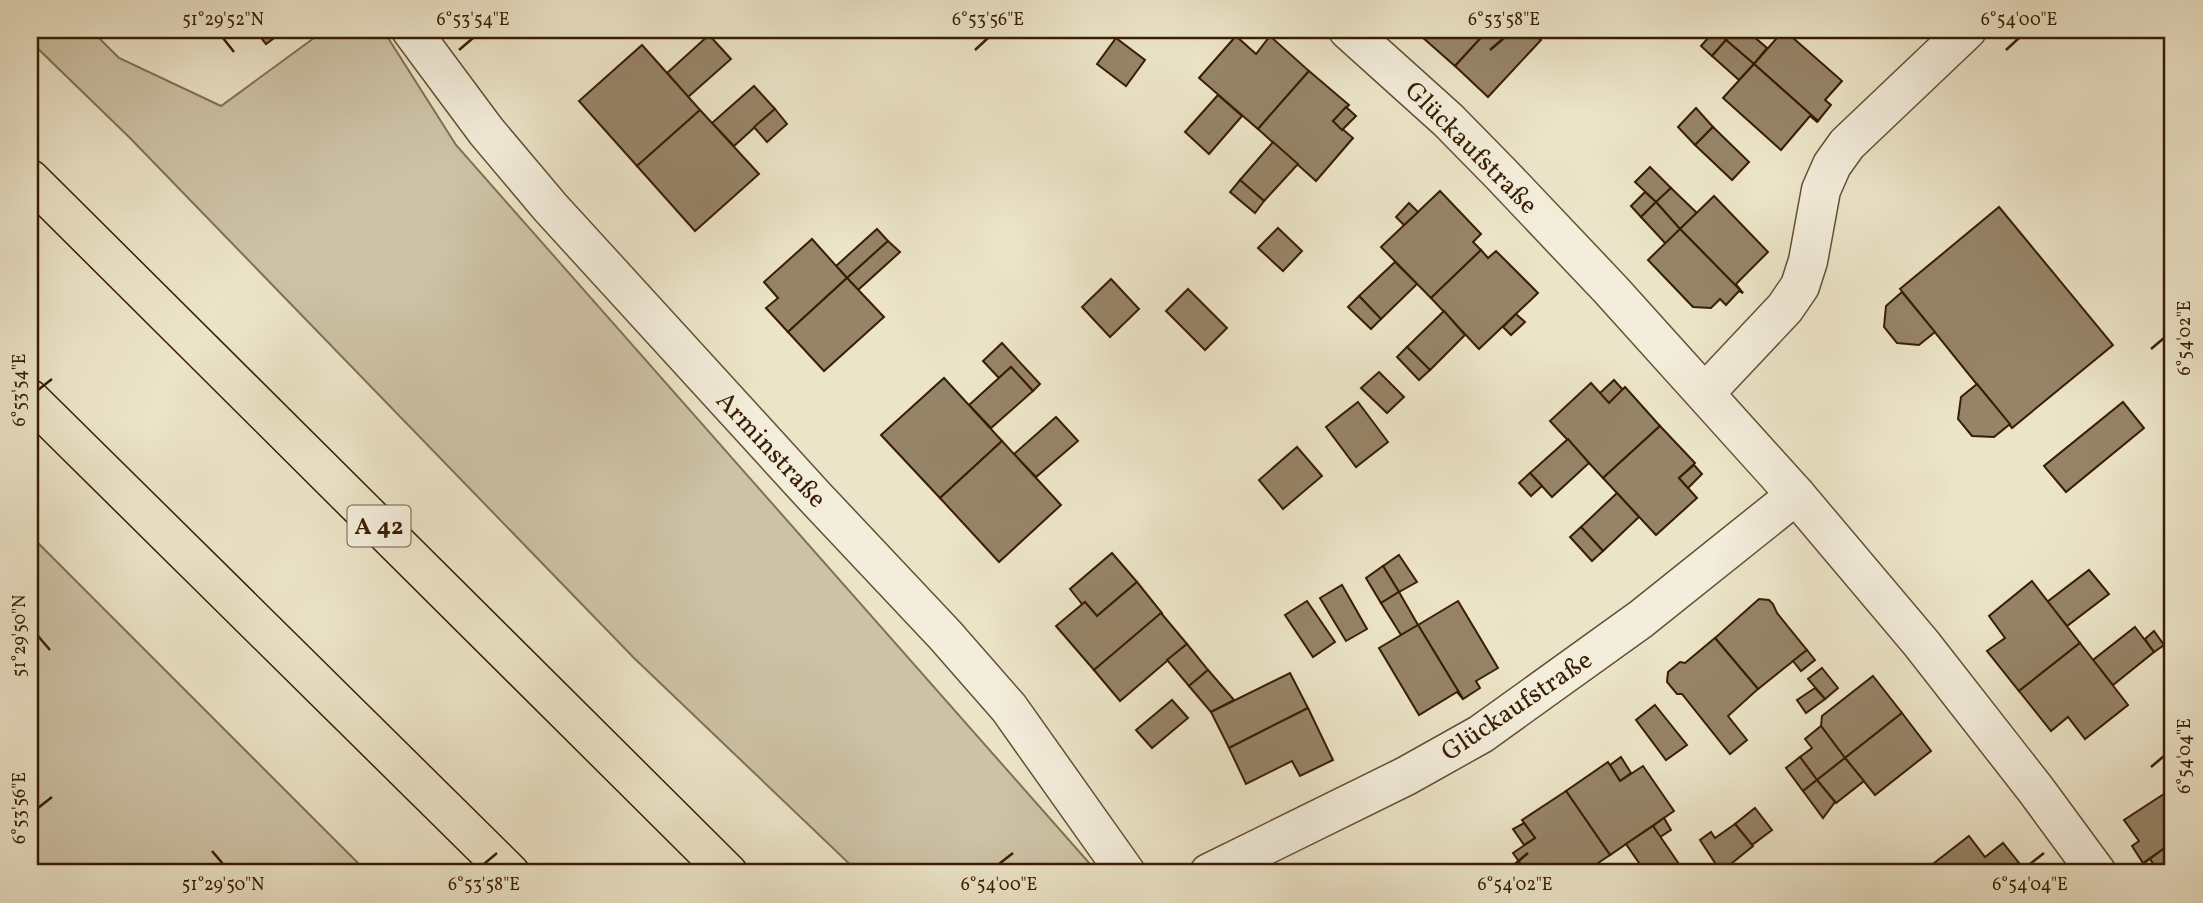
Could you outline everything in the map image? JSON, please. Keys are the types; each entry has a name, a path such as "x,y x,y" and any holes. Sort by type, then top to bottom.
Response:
{"highway":[{"name":"A 42","path":"30,179 729,873"},
{"path":"30,399 510,873"}],"street":[{"name":"Arminstraße","path":"411,30 486,131 550,207 945,635 1009,708 1126,873"},
{"name":"Glückaufstraße","path":"1348,30 1475,147 1705,393 1796,495 1921,643 2098,873"},
{"path":"1705,393 1785,308 1800,286 1808,261 1821,190 1832,165 1847,144 1967,30"},
{"name":"Glückaufstraße","path":"1209,873 1406,776 1481,734 1641,619 1796,495"}],"shaded area":[{"path":"30,30 91,30 119,58 221,106 325,30 383,30 456,145 1098,873 859,873 634,658 129,137 30,41"},
{"path":"30,535 368,873 30,873"}],"building":[{"path":"255,30 285,30 266,44"},
{"path":"1429,30 1488,30 1455,66 1422,37"},
{"path":"1488,30 1530,30 1541,40 1488,97 1455,66"},
{"path":"1715,30 1726,40 1712,56 1701,46"},
{"path":"1735,30 1746,30 1767,48 1754,64 1726,40"},
{"path":"1784,30 1842,81 1825,100 1831,105 1818,121 1754,64"},
{"path":"709,35 731,59 688,97 667,73"},
{"path":"1236,36 1256,54 1270,36 1309,71 1258,129 1199,78"},
{"path":"1116,38 1145,60 1126,86 1097,64"},
{"path":"1726,40 1754,64 1739,80 1712,56"},
{"path":"642,45 700,110 637,166 579,101"},
{"path":"1754,64 1818,121 1810,116 1781,150 1723,98"},
{"path":"1309,71 1349,105 1333,121 1353,138 1316,181 1258,129"},
{"path":"754,86 775,109 734,146 712,123"},
{"path":"1218,95 1242,116 1209,154 1185,132"},
{"path":"1346,107 1356,116 1342,130 1333,121"},
{"path":"1696,108 1713,127 1695,145 1678,127"},
{"path":"775,109 787,124 767,142 754,127"},
{"path":"700,110 759,174 695,231 637,166"},
{"path":"1713,127 1749,162 1732,180 1695,145"},
{"path":"1273,142 1298,164 1264,201 1240,180"},
{"path":"1650,167 1671,188 1656,202 1635,182"},
{"path":"1240,180 1264,201 1255,213 1230,192"},
{"path":"1671,188 1697,213 1680,229 1656,202"},
{"path":"1440,191 1481,234 1473,242 1481,250 1431,298 1381,247"},
{"path":"1645,192 1656,202 1641,217 1631,206"},
{"path":"1714,196 1768,252 1736,284 1743,293 1680,229"},
{"path":"1656,202 1680,229 1666,244 1641,217"},
{"path":"1409,203 1418,212 1404,225 1396,217"},
{"path":"1999,207 2113,345 2012,428 1900,289"},
{"path":"1278,228 1302,251 1283,271 1258,248"},
{"path":"877,229 888,241 847,278 836,266"},
{"path":"1680,229 1743,293 1739,291 1726,305 1720,299 1711,308 1693,307 1648,260"},
{"path":"812,239 847,278 788,332 766,308 778,298 764,282"},
{"path":"888,241 900,252 858,290 847,278"},
{"path":"1481,250 1488,258 1496,251 1538,293 1479,349 1431,298"},
{"path":"1395,262 1417,284 1381,319 1359,296"},
{"path":"847,278 884,317 824,371 788,332"},
{"path":"1111,279 1139,309 1110,337 1082,307"},
{"path":"1188,289 1227,328 1205,350 1166,311"},
{"path":"1902,292 1935,332 1919,345 1897,343 1884,327 1886,306"},
{"path":"1359,296 1381,319 1371,329 1348,307"},
{"path":"1444,311 1465,335 1430,370 1407,347"},
{"path":"1516,314 1525,322 1511,335 1503,327"},
{"path":"1002,343 1040,384 1033,391 1011,367 999,378 983,361"},
{"path":"1407,347 1430,370 1419,380 1397,357"},
{"path":"1011,367 1033,391 991,428 969,405"},
{"path":"1379,372 1404,397 1387,413 1361,388"},
{"path":"944,378 1002,441 940,498 881,435"},
{"path":"1614,380 1623,390 1609,403 1599,394"},
{"path":"1591,383 1609,403 1625,387 1660,426 1603,478 1550,421"},
{"path":"1977,384 2010,424 1994,437 1972,436 1958,419 1961,397"},
{"path":"1358,402 1388,442 1356,467 1326,427"},
{"path":"2123,402 2144,428 2066,492 2044,466"},
{"path":"1056,417 1078,441 1036,477 1014,454"},
{"path":"1660,426 1695,463 1679,478 1697,498 1656,535 1603,478"},
{"path":"1568,439 1589,463 1552,497 1530,473"},
{"path":"1002,441 1061,505 999,562 940,498"},
{"path":"1297,447 1322,476 1283,509 1259,480"},
{"path":"1694,465 1702,474 1688,488 1679,478"},
{"path":"1530,473 1542,486 1531,496 1519,483"},
{"path":"1617,493 1639,517 1603,551 1581,527"},
{"path":"1581,527 1603,551 1592,561 1570,537"},
{"path":"1112,553 1137,582 1097,616 1085,602 1082,604 1070,589"},
{"path":"1399,555 1417,582 1399,592 1383,566"},
{"path":"1383,566 1399,592 1381,603 1366,578"},
{"path":"2089,570 2109,594 2067,626 2047,602"},
{"path":"2032,581 2080,643 2019,691 1987,651 2005,638 1989,616"},
{"path":"1137,582 1162,613 1094,670 1056,626 1085,602 1097,616"},
{"path":"1342,585 1367,629 1346,641 1320,598"},
{"path":"1399,592 1418,625 1401,635 1381,603"},
{"path":"1759,599 1769,600 1773,604 1777,613 1807,650 1758,689 1715,638"},
{"path":"1307,601 1335,642 1313,657 1285,615"},
{"path":"1458,601 1498,668 1476,681 1480,688 1463,699 1418,625"},
{"path":"1161,613 1187,644 1120,701 1094,670"},
{"path":"1418,625 1463,699 1457,692 1419,715 1379,648"},
{"path":"2135,627 2154,652 2113,685 2093,660"},
{"path":"2154,631 2164,645 2154,652 2145,639"},
{"path":"1715,638 1758,689 1728,716 1747,740 1730,754 1682,694 1677,694 1667,682 1668,672 1680,662 1685,663"},
{"path":"2080,643 2128,705 2085,739 2068,717 2051,731 2019,691"},
{"path":"1187,644 1208,670 1189,686 1167,660"},
{"path":"1807,650 1815,660 1801,671 1793,661"},
{"path":"1822,668 1838,688 1825,699 1808,679"},
{"path":"1208,670 1234,700 1211,712 1189,686"},
{"path":"1290,673 1308,708 1229,748 1211,712"},
{"path":"1873,676 1902,713 1845,758 1821,726 1822,716"},
{"path":"1815,688 1825,699 1806,713 1797,700"},
{"path":"1172,700 1188,718 1152,748 1136,730"},
{"path":"1655,705 1687,745 1666,760 1636,720"},
{"path":"1308,708 1333,760 1300,776 1292,761 1246,784 1229,748"},
{"path":"1902,713 1931,751 1875,795 1845,758"},
{"path":"1821,726 1845,758 1817,780 1800,757 1812,748 1805,739"},
{"path":"1621,757 1631,773 1620,781 1610,765"},
{"path":"1800,757 1817,780 1803,791 1786,768"},
{"path":"1845,758 1864,781 1836,803 1817,780"},
{"path":"1608,762 1620,781 1643,766 1674,811 1610,855 1566,791"},
{"path":"1817,780 1835,802 1823,818 1803,791"},
{"path":"2173,788 2173,842 2143,863 2132,846 2139,841 2124,820"},
{"path":"1566,791 1610,855 1583,873 1527,873 1513,853 1535,838 1522,820"},
{"path":"1755,808 1772,830 1752,845 1735,824"},
{"path":"1664,818 1671,830 1660,837 1653,826"},
{"path":"1524,823 1535,838 1524,845 1513,829"},
{"path":"1735,824 1753,846 1721,872 1700,840 1711,832 1715,838"},
{"path":"1653,826 1681,867 1672,873 1646,873 1626,844"},
{"path":"1969,836 1985,857 2003,843 2027,873 1928,873 1925,870"},
{"path":"2173,842 2173,873 2159,873 2150,859 2143,864"}]}
